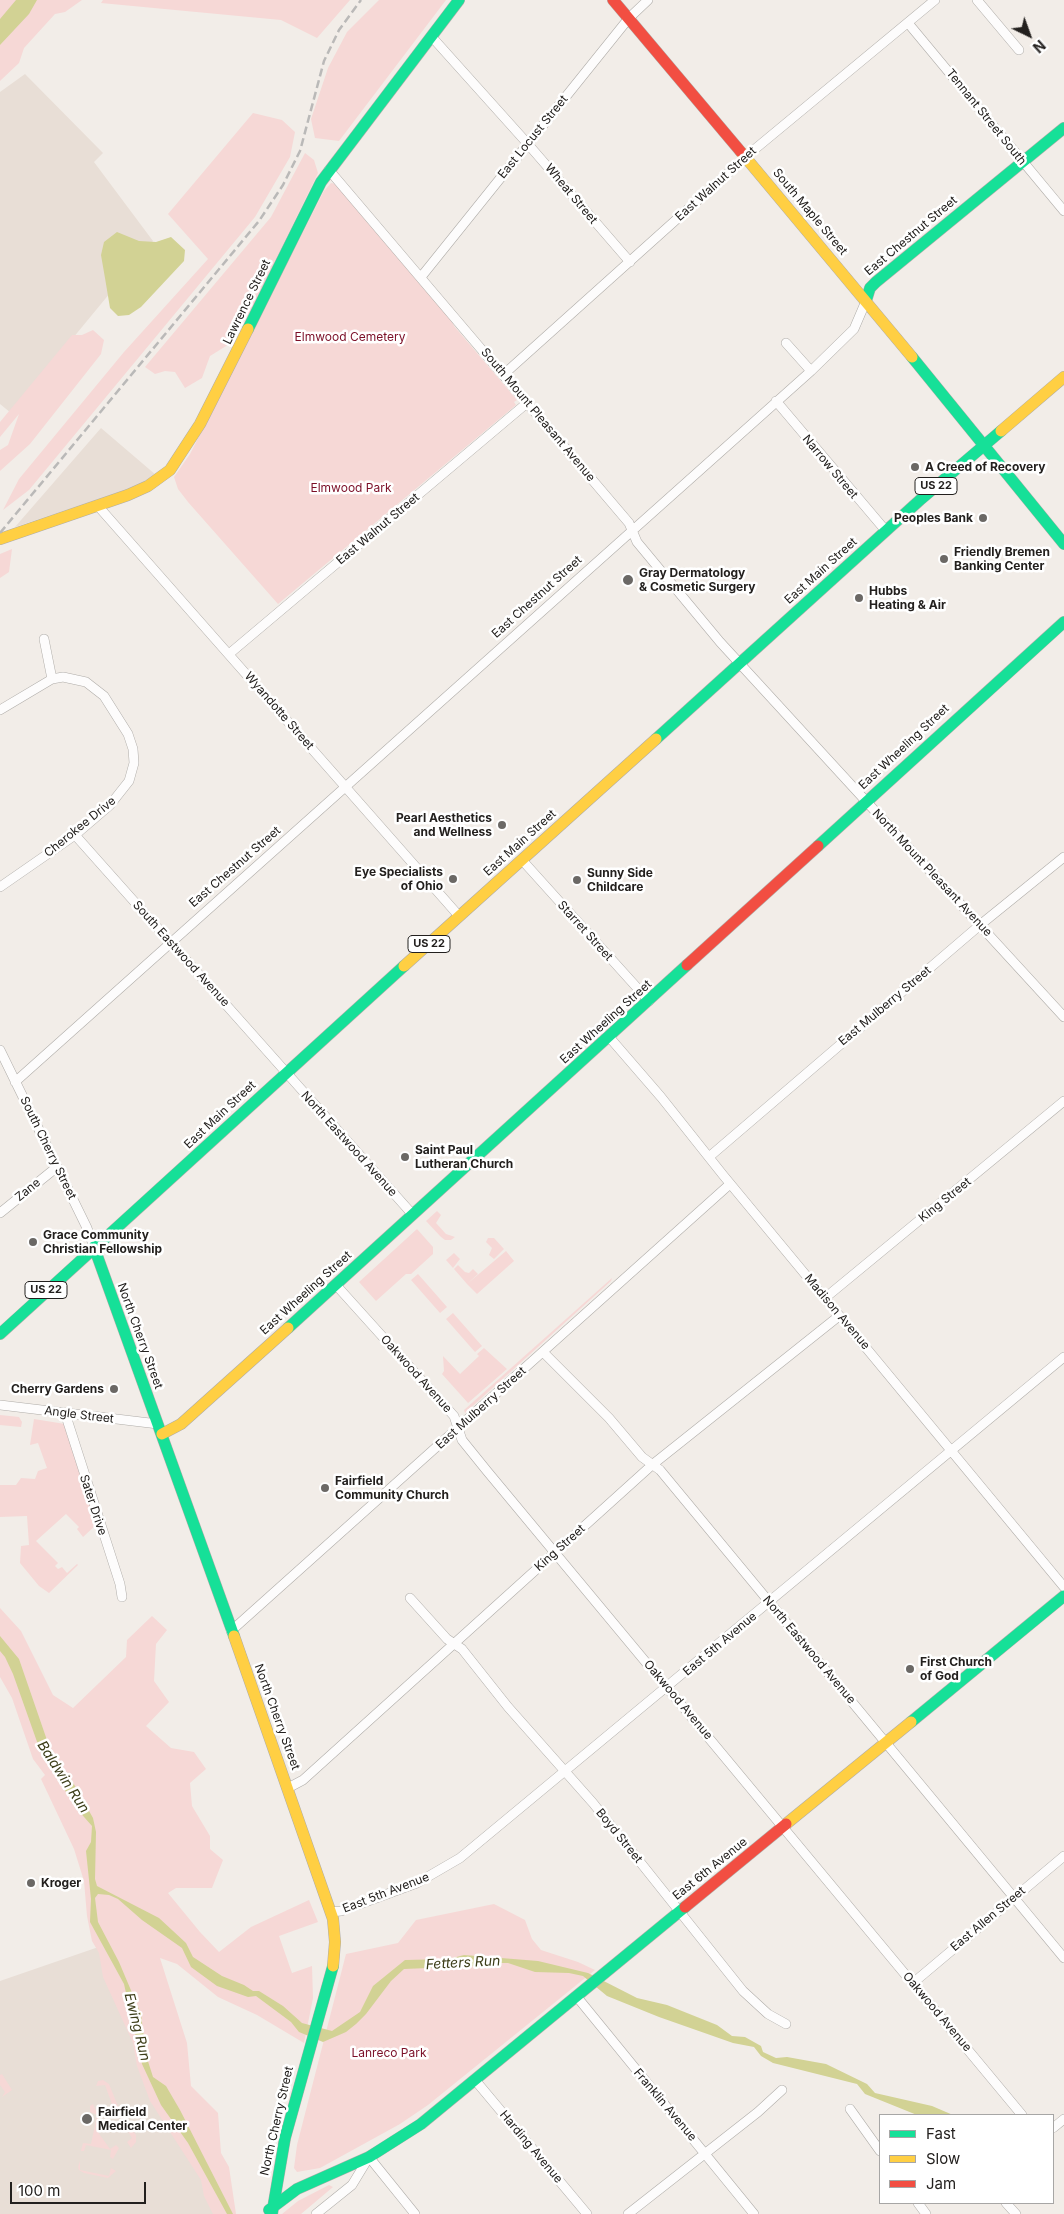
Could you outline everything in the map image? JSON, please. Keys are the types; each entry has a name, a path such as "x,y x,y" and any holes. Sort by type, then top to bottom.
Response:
{"street":[{"name":"Lawrence Street","path":"0,538 128,495 165,475 187,448 329,170 459,0"},
{"name":"South Maple Street","path":"613,0 964,419 982,444 1064,544"},
{"name":"East Locust Street","path":"421,276 629,18 648,0"},
{"name":"East Walnut Street","path":"503,375 746,157 935,0"},
{"path":"978,0 1019,50"},
{"name":"Tennant Street South","path":"908,23 1064,211"},
{"name":"Wheat Street","path":"431,36 630,262"},
{"name":"East Chestnut Street","path":"15,1082 811,371 854,329 870,288 876,282 1064,128"},
{"name":"South Mount Pleasant Avenue","path":"329,170 629,523 631,533 636,542 739,664"},
{"path":"786,343 811,371"},
{"name":"East Main Street","path":"0,1334 286,1072 982,444 1064,377"},
{"name":"Narrow Street","path":"776,401 886,531"},
{"name":"East Walnut Street","path":"228,654 527,403"},
{"name":"Wyandotte Street","path":"98,506 459,916"},
{"name":"East Wheeling Street","path":"160,1429 173,1430 181,1424 610,1038 1064,622"},
{"path":"0,710 52,679 44,639"},
{"name":"North Mount Pleasant Avenue","path":"739,664 1064,1017"},
{"name":"Cherokee Drive","path":"0,887 75,835 124,791 133,771 133,749 128,734 109,703 98,690 86,682 76,679 52,679"},
{"name":"South Eastwood Avenue","path":"75,835 286,1072"},
{"name":"East Mulberry Street","path":"709,1156 980,925 1064,857"},
{"name":"Starret Street","path":"522,860 649,1002"},
{"name":"Madison Avenue","path":"610,1038 662,1097 730,1184 1064,1587"},
{"name":"South Cherry Street","path":"0,1050 87,1228 94,1247"},
{"name":"North Eastwood Avenue","path":"286,1072 413,1215"},
{"name":"King Street","path":"826,1298 1064,1101"},
{"name":"Zane","path":"0,1214 57,1167"},
{"name":"East Mulberry Street","path":"231,1631 730,1184"},
{"name":"North Cherry Street","path":"94,1247 331,1912 334,1929 334,1958 285,2138 270,2212"},
{"name":"Oakwood Avenue","path":"336,1285 454,1416 466,1445 1021,2114"},
{"name":"King Street","path":"288,1788 301,1782 652,1465 839,1316"},
{"name":"North Eastwood Avenue","path":"543,1352 609,1418 642,1457 662,1473 1064,1958"},
{"name":"East 5th Avenue","path":"331,1912 341,1911 393,1893 439,1872 491,1834 1064,1357"},
{"name":"Angle Street","path":"0,1405 64,1413 160,1429"},
{"name":"Sater Drive","path":"64,1413 122,1597"},
{"name":"East 6th Avenue","path":"270,2212 297,2189 369,2157 399,2140 606,1973 1064,1596"},
{"name":"Boyd Street","path":"410,1598 453,1644 462,1649 752,2001 768,2014 786,2024"},
{"name":"East Allen Street","path":"913,1983 1064,1856"},
{"name":"Franklin Avenue","path":"580,1994 754,2214"},
{"name":"Harding Avenue","path":"475,2080 587,2214"},
{"path":"628,2214 704,2152 758,2112 782,2090"},
{"path":"850,2109 879,2150"},
{"path":"1054,2127 1064,2119"},
{"path":"369,2157 415,2214"},
{"name":"East 6th Avenue","path":"316,2214 352,2185 369,2157"},
{"path":"1007,2204 1016,2214"}],"shaded area":[{"path":"25,74 103,153 94,162 153,241 11,413 0,404 0,92"},
{"path":"101,428 156,475 132,488 15,527"},
{"name":"Fairfield Medical Center","path":"113,1942 221,2214 0,2214 0,1981"}],"green space":[{"path":"0,0 82,0 65,12 55,14 24,48 19,63 0,81"},
{"path":"103,0 350,0 317,38 281,20 101,3"},
{"path":"379,0 446,0 339,141 315,138 311,119 328,68 347,32"},
{"path":"253,113 282,120 295,132 290,157 255,217 29,490 3,510 19,479 124,352 208,259 168,214"},
{"path":"305,153 314,160 318,173 250,312 231,343 210,356 202,378 185,388 175,372 165,371 155,374 145,367 271,217"},
{"name":"Elmwood Cemetery","path":"331,183 336,184 517,400 514,402 516,405 278,604 188,502 178,489 174,477 190,454 324,191"},
{"path":"93,330 104,340 101,354 30,444 0,471 0,450 8,445 19,414 0,437 0,422 72,335 82,335"},
{"path":"12,549 9,572 0,578 0,554"},
{"path":"437,1211 441,1215 436,1223 446,1234 455,1237 451,1240 445,1240 441,1237 426,1221"},
{"path":"417,1229 433,1247 433,1254 411,1274 406,1274 376,1301 359,1282"},
{"path":"488,1238 494,1238 504,1249 494,1259 489,1255 492,1248 486,1242"},
{"path":"506,1251 514,1261 477,1294 467,1284"},
{"path":"454,1253 460,1259 453,1268 446,1260"},
{"path":"458,1265 465,1272 469,1273 473,1269 478,1274 467,1284 454,1269"},
{"path":"418,1274 447,1307 440,1313 411,1280"},
{"path":"612,1278 611,1281 465,1413 464,1410"},
{"path":"453,1313 482,1346 475,1352 446,1319"},
{"path":"484,1348 507,1369 468,1403 442,1374 444,1371 443,1356 460,1374 479,1356 477,1354"},
{"path":"0,1415 19,1417 22,1422 21,1427 0,1425"},
{"path":"34,1419 65,1424 96,1525 83,1537 77,1529 79,1527 66,1514 36,1541 58,1563 55,1566 58,1569 62,1567 67,1573 78,1565 49,1593 39,1586 20,1563 21,1546 29,1545 27,1516 0,1517 0,1485 16,1485 21,1478 35,1479 38,1471 47,1468 38,1443 30,1445"},
{"path":"0,1608 21,1631 53,1695 73,1708 126,1657 127,1640 152,1616 167,1630 156,1644 154,1681 169,1702 146,1726 171,1748 194,1752 206,1769 190,1783 192,1806 210,1836 210,1849 223,1860 212,1888 176,1888 168,1893 219,1952 251,1927 309,1900 318,1922 279,1936 292,1973 312,1966 313,1998 304,2043 257,2015 218,1997 177,1964 160,1958 187,2043 191,2086 218,2113 221,2153 229,2167 236,2214 213,2214 204,2196 201,2180 150,2101 137,2066 133,2043 103,1977 99,1953 92,1941 87,1916 84,1881 74,1849 41,1779 45,1775 33,1759 12,1698 0,1677"},
{"name":"Lanreco Park","path":"494,1904 525,1920 532,1939 541,1950 578,1962 595,1970 428,2105 400,2124 320,2168 297,2172 294,2168 297,2145 346,1954 398,1943 416,1920"},
{"path":"2,2074 12,2090 2,2097 5,2092 0,2085 0,2075"},
{"path":"103,2080 109,2084 122,2116 136,2135 136,2142 131,2148 127,2142 132,2138 113,2107 105,2085 96,2086 98,2081"},
{"path":"93,2104 101,2122 95,2128 110,2149 116,2145 119,2148 113,2159 110,2157 111,2150 86,2145 84,2151 81,2151 83,2143 91,2144 97,2115 90,2112 90,2106"},
{"path":"80,2161 80,2170 109,2176 111,2168 116,2171 108,2178 84,2173 79,2170 78,2167"},
{"path":"329,2185 333,2187 301,2214 282,2214 298,2201"}],"water":[{"path":"16,0 37,0 29,14 0,45 0,19"},
{"path":"117,232 139,241 156,242 171,237 185,250 184,261 141,307 129,315 118,316 110,308 101,255 104,242"},
{"path":"0,1636 19,1659 49,1746 47,1755 71,1779 93,1818 96,1832 95,1879 97,1886 159,1918 186,1943 193,1957 222,1976 253,1991 259,1991 283,2006 302,2023 332,2031 360,2012 373,1986 405,1960 449,1959 464,1955 538,1961 588,1973 637,1998 667,2005 717,2025 732,2036 745,2037 761,2046 763,2052 776,2058 787,2057 826,2064 867,2084 875,2093 932,2106 951,2114 915,2114 865,2094 857,2084 773,2063 761,2056 754,2047 733,2043 659,2017 607,1996 583,1976 569,1973 535,1972 508,1963 478,1963 476,1966 404,1969 391,1981 356,2024 346,2032 323,2042 299,2032 291,2022 256,1996 248,1997 217,1986 191,1967 182,1948 142,1920 118,1899 109,1895 98,1894 95,1898 98,1922 119,1962 141,2014 146,2055 153,2077 166,2086 180,2110 233,2214 227,2214 188,2143 161,2105 142,2064 124,1984 90,1922 91,1899 86,1851 91,1842 92,1826 77,1809 41,1753 13,1674 0,1651"}],"railway":[{"path":"0,533 259,221 283,185 300,151 324,61 339,30 361,0"}],"traffic: fast":[{"path":"248,329 321,182 459,0"},
{"path":"866,301 870,288 876,282 1064,128"},
{"path":"912,357 1064,544"},
{"path":"656,739 920,500 1001,431"},
{"path":"818,846 1064,622"},
{"path":"288,1328 687,965"},
{"path":"0,1334 404,966"},
{"path":"94,1247 234,1636"},
{"path":"911,1722 1064,1596"},
{"path":"269,2210 297,2189 369,2157 421,2124 685,1907"},
{"path":"272,2214 285,2138 333,1966"}],"traffic: slow":[{"path":"741,152 912,357"},
{"path":"0,539 128,495 148,486 170,470 200,424 248,329"},
{"path":"1001,431 1064,377"},
{"path":"404,966 656,739"},
{"path":"162,1434 181,1424 288,1328"},
{"path":"234,1636 333,1919 335,1942 333,1966"},
{"path":"786,1824 911,1722"}],"traffic: jam":[{"path":"613,0 741,152"},
{"path":"687,965 818,846"},
{"path":"685,1907 786,1824"}],"place":[{"name":"A Creed of Recovery","path":"915,467"},
{"name":"Peoples Bank","path":"983,518"},
{"name":"Friendly Bremen Banking Center","path":"944,559"},
{"name":"Gray Dermatology & Cosmetic Surgery","path":"628,580"},
{"name":"Hubbs Heating & Air","path":"859,598"},
{"name":"Pearl Aesthetics and Wellness","path":"502,825"},
{"name":"Eye Specialists of Ohio","path":"453,879"},
{"name":"Sunny Side Childcare","path":"577,880"},
{"name":"Saint Paul Lutheran Church","path":"405,1157"},
{"name":"Grace Community Christian Fellowship","path":"33,1242"},
{"name":"Cherry Gardens","path":"114,1389"},
{"name":"Fairfield Community Church","path":"325,1488"},
{"name":"First Church of God","path":"910,1669"},
{"name":"Kroger","path":"31,1883"},
{"name":"Fairfield Medical Center","path":"87,2119"}],"park label":[{"name":"Elmwood Park","path":"351,488"}],"water label":[{"name":"Baldwin Run","path":"63,1777"},
{"name":"Fetters Run","path":"463,1963"},
{"name":"Ewing Run","path":"137,2027"}]}
